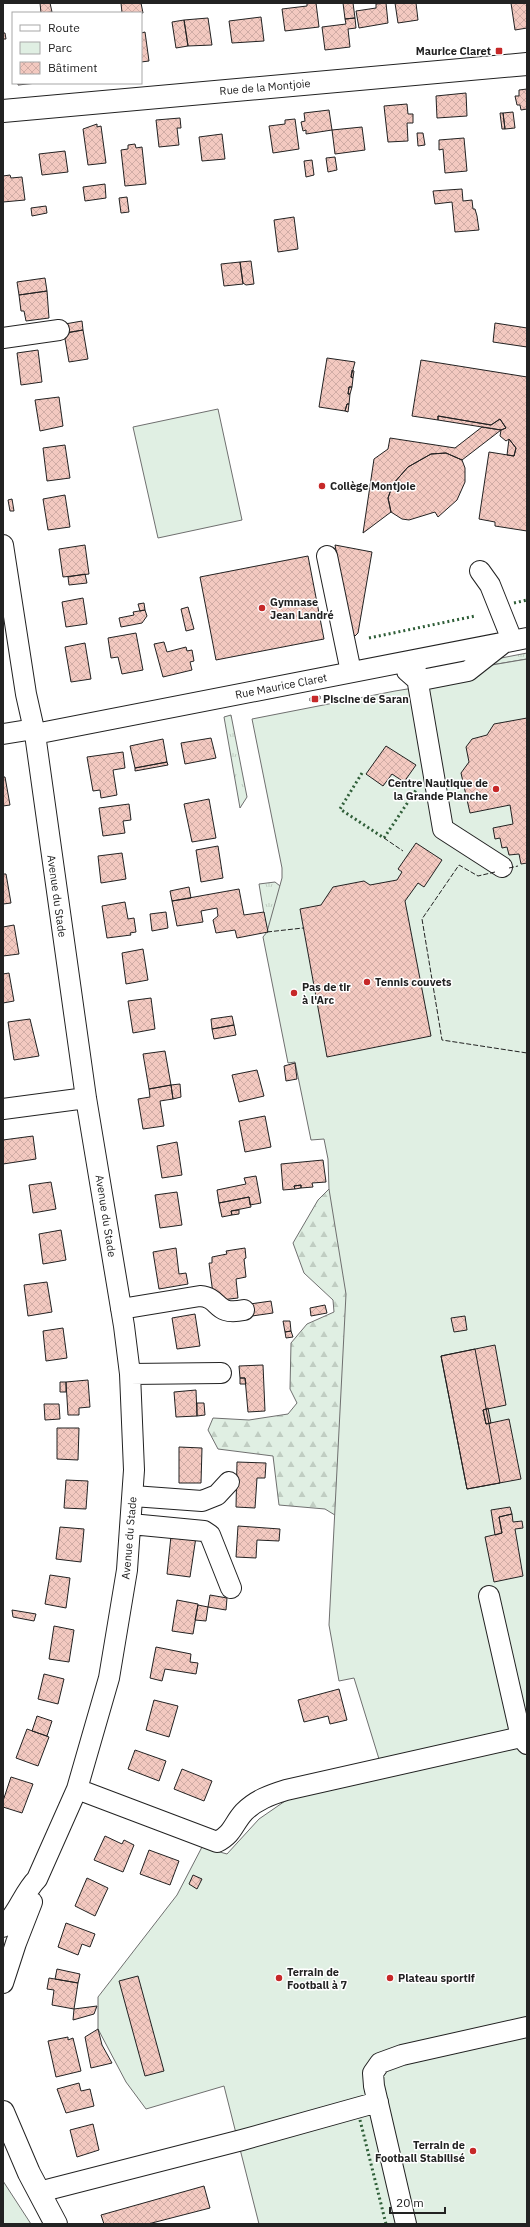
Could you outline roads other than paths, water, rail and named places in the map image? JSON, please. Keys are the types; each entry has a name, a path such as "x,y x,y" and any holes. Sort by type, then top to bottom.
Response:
{"main road":[{"name":"Rue de la Montjoie","path":"3,111 527,64"},
{"path":"3,2112 38,2192 56,2224"}],"street":[{"path":"3,338 59,330"},
{"name":"Avenue du Stade","path":"3,1928 13,1916 27,1889 37,1878 77,1789 110,1671 120,1620 131,1524 134,1470 130,1374 121,1309 86,1098 34,731 26,694 4,556"},
{"path":"327,556 351,672"},
{"path":"480,571 490,584 514,640"},
{"name":"Rue Maurice Claret","path":"3,734 34,731 351,672 410,667 514,640"},
{"path":"410,667 443,829 502,867"},
{"path":"3,1109 86,1098"},
{"path":"121,1309 200,1296 206,1297 224,1311 230,1312 244,1310"},
{"path":"130,1374 221,1372"},
{"path":"133,1496 202,1501 217,1495 229,1482"},
{"path":"131,1524 204,1532 210,1535 231,1588"},
{"path":"77,1789 217,1842 228,1837 244,1812 262,1798 309,1785 524,1740 489,1596"},
{"name":"Avenue du Stade","path":"3,1983 16,1943 36,1891 37,1878"},
{"path":"406,2224 378,2102 373,2073 380,2063 402,2055 527,2027"},
{"path":"38,2192 242,2140 378,2102"}],"place":[{"name":"Maurice Claret","path":"499,51"},
{"name":"Collège Montjoie","path":"322,486"},
{"name":"Gymnase Jean Landré","path":"262,608"},
{"name":"Piscine de Saran","path":"315,699"},
{"name":"Centre Nautique de la Grande Planche","path":"496,789"},
{"name":"Tennis couvets","path":"367,982"},
{"name":"Pas de tir à l'Arc","path":"294,993"},
{"name":"Terrain de Football à 7","path":"279,1978"},
{"name":"Plateau sportif","path":"390,1978"},
{"name":"Terrain de Football Stabilisé","path":"473,2151"}]}
